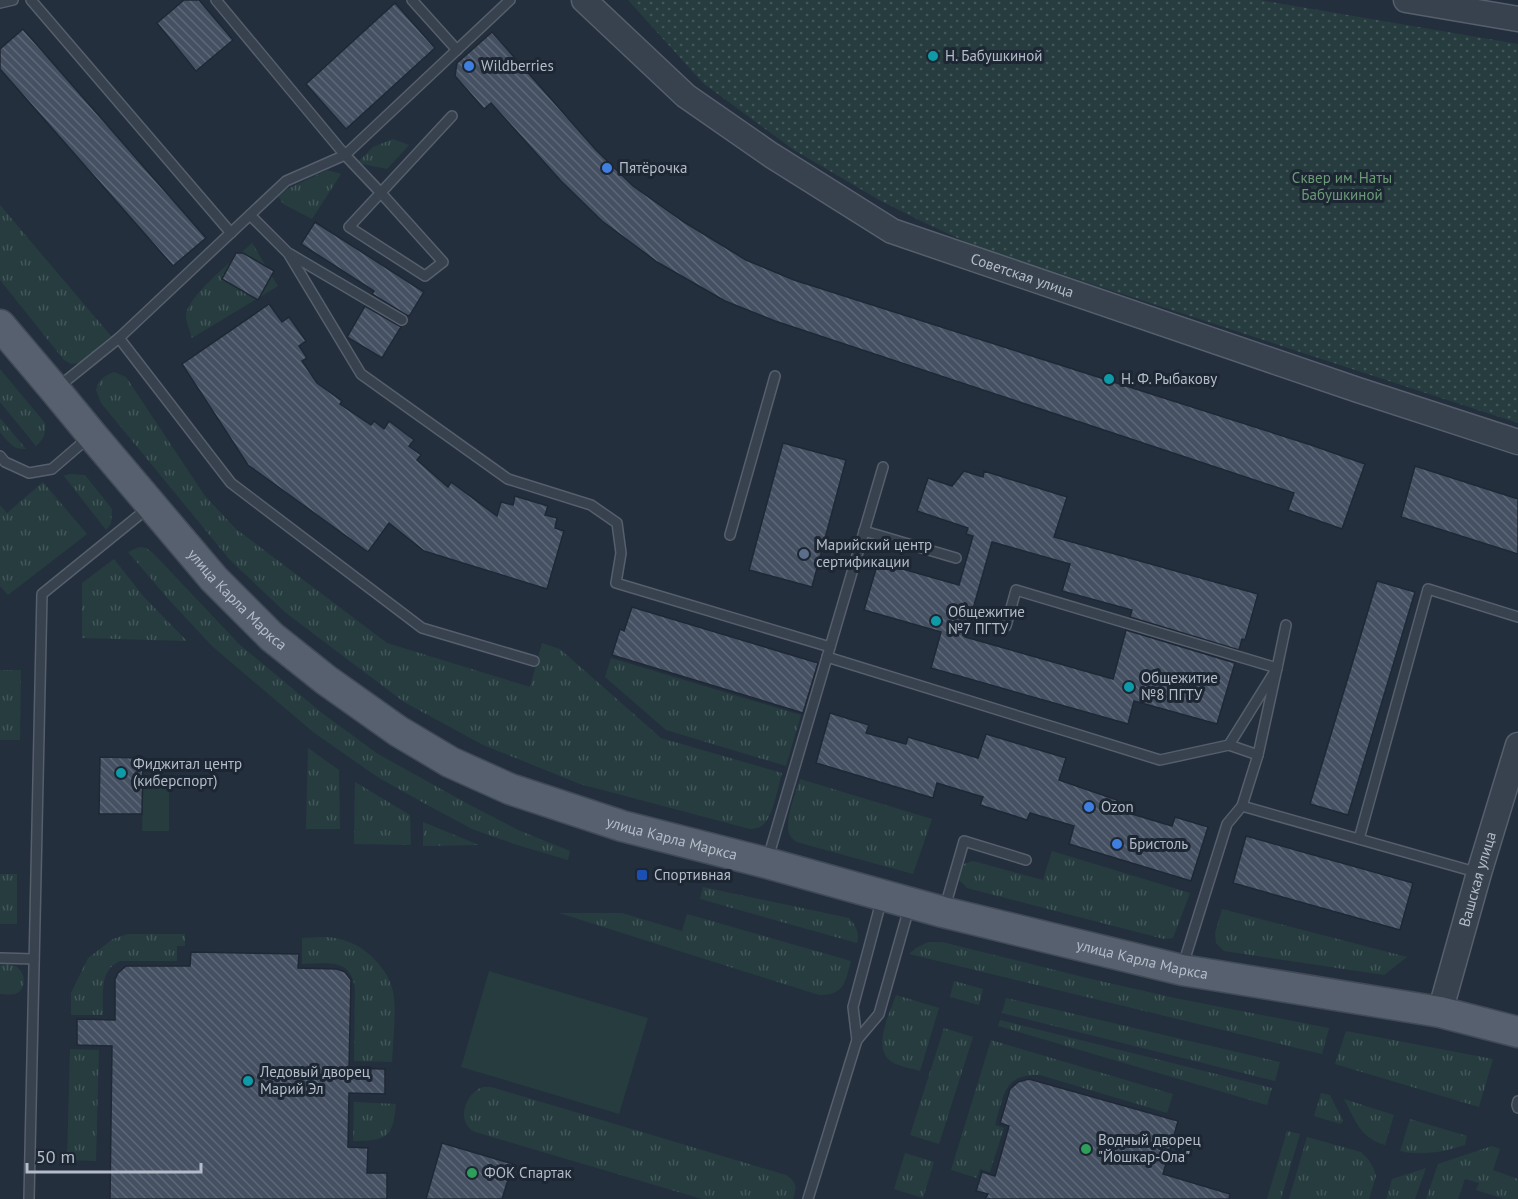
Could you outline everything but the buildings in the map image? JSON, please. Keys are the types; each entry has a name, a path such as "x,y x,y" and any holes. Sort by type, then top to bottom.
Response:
{"main road":[{"name":"улица Карла Маркса","path":"0,325 214,579 272,637 326,680 398,731 450,762 510,789 622,826 943,912 1182,970 1440,1012 1518,1032"}],"street":[{"name":"Советская улица","path":"584,0 686,96 771,155 892,231 1325,379 1518,442"},
{"path":"1406,0 1518,19"},
{"name":"Вашская улица","path":"1440,1012 1518,745"}],"lane":[{"path":"0,3 13,0"},
{"path":"31,0 231,233"},
{"path":"216,0 345,155 381,193 443,262 425,276 349,227 381,193 452,116"},
{"path":"412,0 456,50"},
{"path":"55,390 119,338 286,181 345,155 510,0"},
{"path":"250,215 288,253 361,374 508,479 591,505 617,523 621,553 616,583 830,647"},
{"path":"288,253 402,320"},
{"path":"119,338 231,483 422,628 534,661"},
{"path":"730,535 776,376"},
{"path":"0,456 5,462 29,473 52,470 92,435"},
{"path":"767,863 883,467"},
{"path":"29,1199 42,594 152,505"},
{"path":"864,531 956,558"},
{"path":"1359,839 1428,589 1518,617"},
{"path":"1006,626 1016,590 1277,668"},
{"path":"1182,970 1227,824 1242,806 1258,755 1286,625"},
{"path":"827,657 1160,760 1229,745 1258,755"},
{"path":"1229,745 1277,668"},
{"path":"1242,806 1479,873"},
{"path":"943,912 964,841 1026,860"},
{"path":"857,1040 852,1007 896,900"},
{"path":"808,1199 857,1040 879,1014 896,900"},
{"path":"0,958 34,959"},
{"path":"1518,1101 1518,1108"}],"green space":[{"name":"Сквер им. Наты Бабушкиной","path":"628,0 1260,0 1518,44 1518,423 975,246 927,224 881,201 794,150 703,83"},
{"path":"393,139 409,145 387,169 357,163 373,147"},
{"path":"327,170 341,174 312,219 283,204 277,194"},
{"path":"0,205 111,336 79,363 71,364 64,360 0,280"},
{"path":"252,243 278,286 192,338 186,315 195,297"},
{"path":"0,369 45,423 44,436 36,446 0,402"},
{"path":"114,372 126,377 205,496 236,529 387,643 530,687 542,643 560,649 661,738 782,773 772,811 765,823 750,829 580,784 483,745 404,702 286,613 230,560 101,403 96,390 97,386 102,378"},
{"path":"0,418 26,449 14,447 0,432"},
{"path":"85,475 112,509 111,524 106,530 64,476"},
{"path":"43,482 87,534 8,595 0,586 0,505 7,513"},
{"path":"139,547 146,548 153,553 240,645 322,713 378,754 518,830 570,851 568,860 472,829 379,778 313,732 212,646 128,552"},
{"path":"114,559 144,597 187,641 82,638 82,583"},
{"path":"611,658 801,715 786,766 666,730 605,677"},
{"path":"0,670 21,670 20,740 0,740"},
{"path":"308,748 339,770 340,829 306,829"},
{"path":"800,779 932,819 913,874 794,840 789,833 788,826"},
{"path":"355,782 410,815 411,845 354,844"},
{"path":"143,788 169,788 169,831 142,831"},
{"path":"423,822 479,845 423,846"},
{"path":"1052,851 1190,893 1173,938 1164,939 967,888 958,879 959,871 964,864 973,861 1043,880"},
{"path":"0,874 17,874 17,924 0,924"},
{"path":"703,887 849,918 857,930 857,943 700,899"},
{"path":"1222,909 1407,957 1384,975 1224,951 1216,943 1215,933"},
{"path":"559,913 622,913 682,931 687,914 851,961 843,986 834,993 819,995"},
{"path":"128,934 185,934 185,946 177,946 177,961 120,961 113,965 105,977 103,1015 71,1015 71,993 88,958 113,939"},
{"path":"327,937 345,940 365,951 381,967 392,986 394,997 392,1062 354,1061 355,988 352,978 348,971 336,964 302,964 302,938"},
{"path":"928,942 942,942 1175,998 1329,1028 1322,1054 909,954"},
{"path":"0,963 17,967 23,975 24,983 19,992 0,994"},
{"path":"489,971 648,1018 619,1114 461,1067"},
{"path":"954,981 983,989 979,1005 950,997"},
{"path":"896,995 939,1008 920,1071 892,1062 883,1049 884,1030"},
{"path":"1006,998 1280,1062 1275,1081 1002,1013"},
{"path":"1000,1020 1272,1088 1267,1105 998,1026"},
{"path":"944,1028 973,1037 939,1144 910,1135"},
{"path":"1346,1031 1493,1059 1479,1107 1335,1064"},
{"path":"991,1040 1173,1094 1167,1113 1040,1075 1028,1075 1012,1082 1003,1096 995,1125 1004,1128 990,1172 980,1169 977,1178 951,1170"},
{"path":"70,1049 99,1050 96,1161 67,1160"},
{"path":"483,1087 491,1087 786,1175 795,1185 793,1199 702,1199 475,1132 465,1122 465,1108 471,1095"},
{"path":"1321,1093 1330,1095 1343,1121 1341,1124 1314,1116"},
{"path":"1344,1099 1394,1115 1385,1145 1369,1138 1364,1133"},
{"path":"354,1102 396,1104 390,1131 373,1140 353,1141"},
{"path":"1410,1119 1467,1136 1465,1145 1432,1152 1400,1151"},
{"path":"1287,1131 1300,1134 1281,1199 1267,1199"},
{"path":"1307,1137 1361,1152 1368,1159 1376,1176 1369,1199 1289,1199"},
{"path":"1492,1146 1500,1149 1493,1170 1518,1179 1518,1199 1504,1199 1476,1190 1479,1183 1465,1179 1458,1199 1426,1199 1438,1164"},
{"path":"905,1153 934,1162 923,1198 894,1189"},
{"path":"1426,1168 1415,1199 1386,1199 1392,1179"}],"place":[{"name":"Н. Бабушкиной","path":"933,56"},
{"name":"Wildberries","path":"469,66"},
{"name":"Пятёрочка","path":"607,168"},
{"name":"Н. Ф. Рыбакову","path":"1109,379"},
{"name":"Марийский центр сертификации","path":"804,554"},
{"name":"Общежитие №7 ПГТУ","path":"936,621"},
{"name":"Общежитие №8 ПГТУ","path":"1129,687"},
{"name":"Фиджитал центр (киберспорт)","path":"121,773"},
{"name":"Ozon","path":"1089,807"},
{"name":"Бристоль","path":"1117,844"},
{"name":"Спортивная","path":"642,875"},
{"name":"Ледовый дворец Марий Эл","path":"248,1081"},
{"name":"Водный дворец \"Йошкар-Ола\"","path":"1086,1149"},
{"name":"ФОК Спартак","path":"472,1173"}]}
